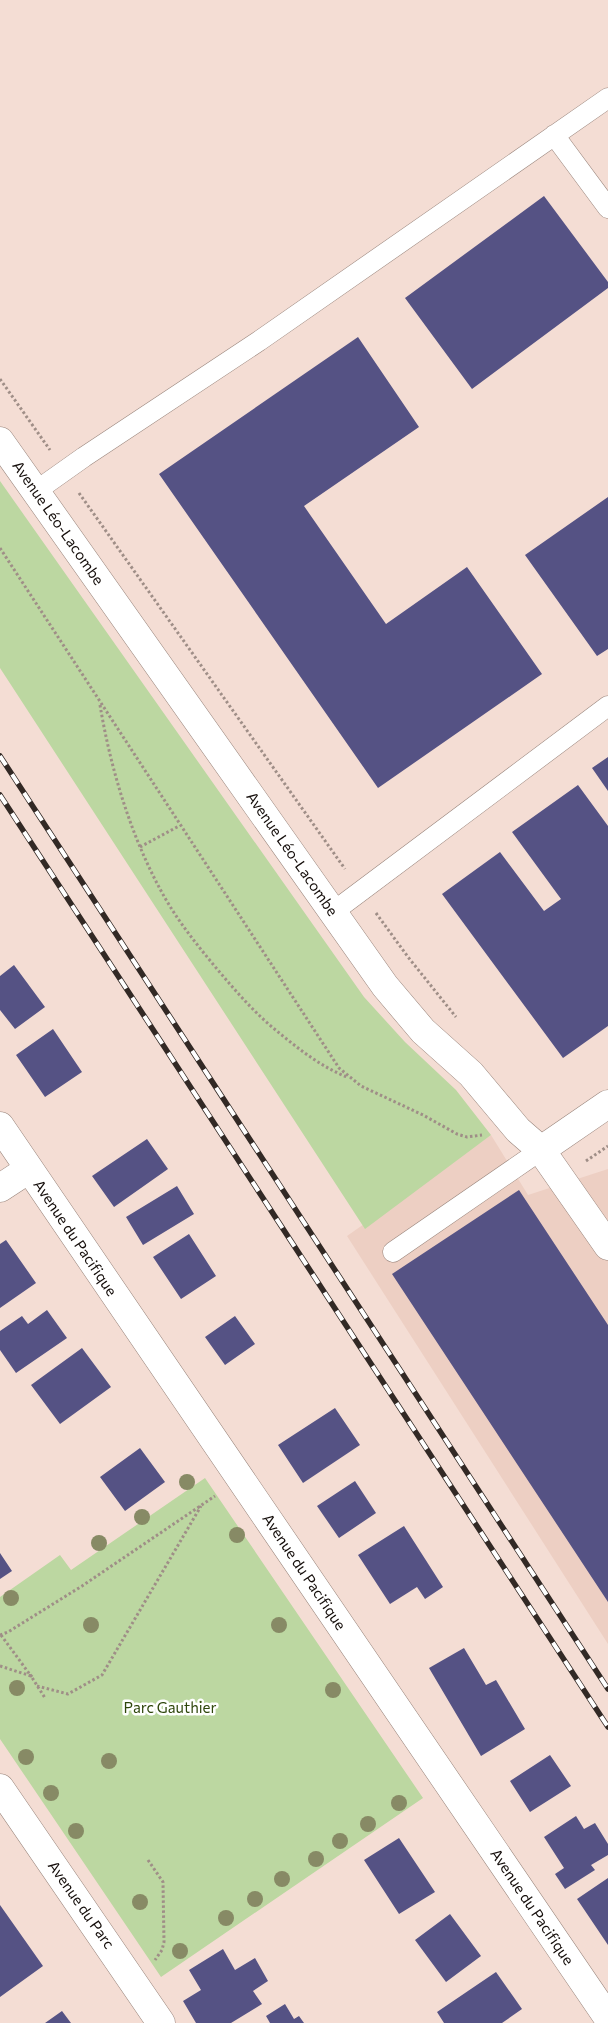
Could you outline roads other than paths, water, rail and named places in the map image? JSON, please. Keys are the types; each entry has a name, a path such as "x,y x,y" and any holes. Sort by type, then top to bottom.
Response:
{"street":[{"name":"Avenue Léo-Lacombe","path":"0,441 385,986 412,1020 471,1074 518,1130 541,1150 608,1246"},
{"path":"541,1150 608,1104"},
{"name":"Avenue du Pacifique","path":"0,1126 608,2018"},
{"path":"0,1188 28,1169"},
{"name":"Avenue du Parc","path":"0,1788 161,2023"}],"lane":[{"path":"36,491 259,341 608,98"},
{"path":"554,136 608,208"},
{"path":"333,912 608,706"},
{"path":"393,1252 541,1150"}],"railway":[{"path":"0,756 608,1689"},
{"path":"0,795 608,1727"}],"park label":[{"name":"Parc Gauthier","path":"170,1708"}]}
